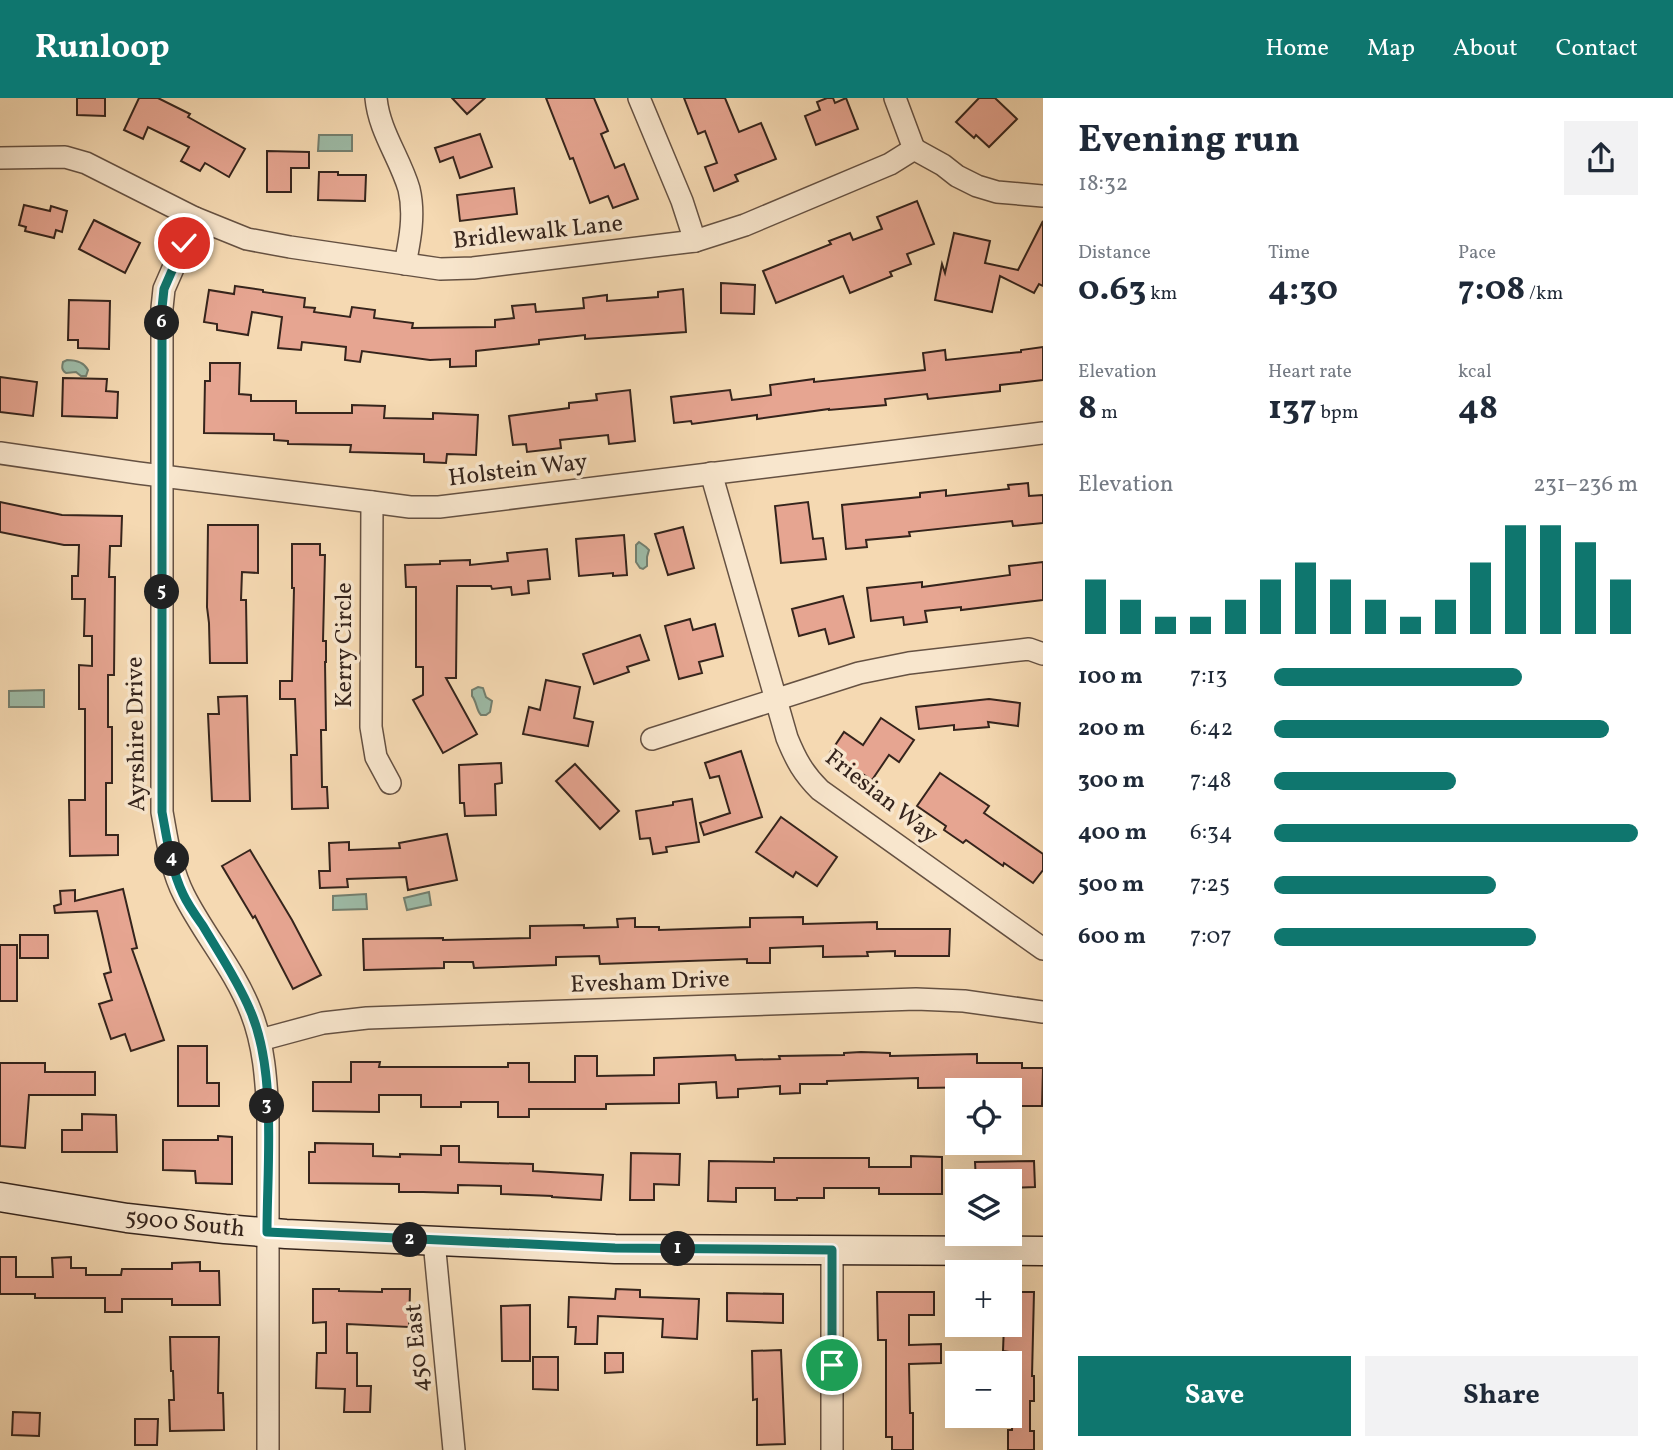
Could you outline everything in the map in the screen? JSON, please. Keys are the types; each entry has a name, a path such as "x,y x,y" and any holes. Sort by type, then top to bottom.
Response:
{"main road":[{"name":"5900 South","path":"0,1196 127,1218 267,1232 434,1241 615,1248 1043,1251"}],"street":[{"path":"376,98 378,116 404,177 412,206 412,225 405,264"},
{"path":"639,98 682,201 695,241"},
{"path":"895,98 914,149 977,186 997,192 1043,196"},
{"name":"Bridlewalk Lane","path":"0,158 65,158 86,163 195,218 247,239 440,269 473,268 695,241 769,215 890,164 914,149"},
{"name":"Ayrshire Drive","path":"195,218 168,279 163,298 162,812 183,894 237,983 251,1012 265,1068 268,1113 268,1450"},
{"name":"Holstein Way","path":"0,453 410,507 439,507 1043,433"},
{"name":"Friesian Way","path":"711,473 787,738 806,775 820,790 1043,948"},
{"name":"Kerry Circle","path":"373,502 371,727 376,757 390,783"},
{"path":"652,739 859,673 909,663 1029,649 1043,654"},
{"name":"Evesham Drive","path":"260,1040 323,1023 381,1018 916,999 964,1001 1043,1012"},
{"name":"450 East","path":"434,1241 454,1450"},
{"path":"832,1250 832,1450"}],"shaded area":[{"path":"319,135 352,135 352,151 318,151"},
{"path":"67,360 84,365 88,370 86,376 76,372 64,372 63,362"},
{"path":"639,542 649,550 647,566 643,569 636,562 636,545"},
{"path":"483,688 486,697 492,701 490,712 486,715 479,713 472,696 472,690"},
{"path":"44,690 44,707 9,707 9,691"},
{"path":"429,892 431,905 407,910 404,898"},
{"path":"366,894 367,909 333,910 333,896"}],"building":[{"path":"77,98 105,98 105,116 77,115"},
{"path":"139,98 158,98 190,114 188,117 245,149 229,177 205,163 200,171 181,161 189,147 148,127 143,139 124,130"},
{"path":"452,98 485,98 467,114"},
{"path":"546,98 594,98 608,131 601,134 615,168 624,164 638,199 613,208 608,196 590,203"},
{"path":"684,98 725,98 739,132 761,123 776,159 735,175 738,181 714,191 705,167 717,163 705,131 698,134"},
{"path":"833,98 835,103 846,98 858,129 816,145 805,116 820,110 817,102"},
{"path":"979,98 995,98 1017,119 989,147 956,122"},
{"path":"480,134 492,167 460,178 453,157 440,162 435,148"},
{"path":"267,151 309,152 309,168 291,168 291,192 267,192"},
{"path":"319,172 366,175 365,201 318,200"},
{"path":"514,188 517,214 460,221 457,195"},
{"path":"917,201 934,244 907,254 911,264 890,272 892,276 850,293 843,276 776,303 763,271 831,244 829,241 850,233 853,240 882,229 877,217"},
{"path":"24,205 50,211 51,206 67,211 62,232 56,230 54,238 25,231 26,227 19,225"},
{"path":"94,220 140,243 125,273 79,249"},
{"path":"1043,221 1043,286 1039,284 1034,293 1000,276 992,312 935,300 942,264 945,273 954,233 990,241 985,263 1018,270"},
{"path":"721,283 755,285 754,314 721,313"},
{"path":"235,286 305,298 304,307 315,308 314,312 350,317 352,307 375,310 374,318 413,323 412,328 495,327 495,320 514,318 512,306 535,304 536,312 584,308 583,298 607,295 607,301 658,297 658,292 683,289 686,332 585,339 585,335 539,340 539,344 476,351 476,366 450,367 450,359 430,360 362,351 360,362 345,360 346,347 302,342 301,350 278,348 282,317 252,312 248,335 217,330 217,324 204,322 209,290 234,294"},
{"path":"69,300 110,301 109,349 78,348 78,340 68,340"},
{"path":"1043,347 1043,380 1000,385 1000,391 928,399 927,394 885,399 886,405 829,409 757,419 757,415 692,424 691,421 674,423 671,397 730,390 732,400 771,395 770,385 925,370 923,353 945,350 946,360"},
{"path":"210,363 240,363 239,394 251,395 251,401 296,401 296,413 352,413 352,405 385,406 384,418 433,419 433,413 478,415 476,455 447,454 446,463 424,462 424,454 350,452 351,445 288,444 288,441 274,440 274,434 204,433 205,381 210,381"},
{"path":"0,377 37,382 33,416 0,412"},
{"path":"63,378 107,379 106,391 118,392 117,418 62,416"},
{"path":"630,390 635,441 609,444 608,435 560,440 561,448 527,452 526,444 513,445 509,416 569,408 569,403 597,400 596,394"},
{"path":"1028,483 1029,496 1043,495 1043,523 1013,526 1012,521 909,532 910,536 866,540 867,547 846,549 842,505 920,497 920,493 946,490 946,496 1009,489 1008,485"},
{"path":"0,502 62,515 122,516 121,546 110,546 109,577 115,577 114,675 108,675 112,783 106,783 106,835 118,835 118,855 70,856 69,800 85,800 85,709 79,709 79,665 92,666 92,636 84,636 85,599 72,599 72,576 78,576 79,545 64,545 0,532"},
{"path":"808,502 813,539 823,538 826,559 781,563 775,506"},
{"path":"208,525 258,525 258,573 242,572 241,600 246,600 247,663 210,663 207,607"},
{"path":"683,527 694,568 668,575 655,534"},
{"path":"624,535 627,575 613,576 613,573 579,576 576,539"},
{"path":"292,544 320,544 320,555 325,555 323,641 326,641 326,730 321,730 322,787 327,787 328,808 292,809 291,755 297,755 295,699 280,699 280,681 292,681"},
{"path":"547,549 550,579 528,581 529,593 512,595 511,587 492,589 491,586 457,586 456,678 446,678 477,734 443,753 413,700 423,695 423,667 416,667 416,587 406,587 405,565 440,564 440,561 470,560 470,565 508,561 507,553"},
{"path":"1043,562 1043,600 961,610 961,607 925,611 927,622 904,625 903,617 871,621 867,588 922,582 922,587 1010,575 1009,566"},
{"path":"843,596 854,637 829,644 825,629 799,636 792,609"},
{"path":"690,619 693,630 715,624 723,656 699,662 702,673 679,679 665,626"},
{"path":"640,635 649,660 627,667 629,672 594,684 583,654"},
{"path":"546,680 580,687 574,718 593,722 588,746 523,734 529,707 540,710"},
{"path":"247,696 250,801 212,801 208,714 219,714 218,697"},
{"path":"989,699 1020,703 1018,726 988,722 989,727 954,730 954,725 919,729 916,707"},
{"path":"881,718 914,740 899,762 889,755 872,780 830,753 844,732 863,745"},
{"path":"741,751 762,817 704,835 700,823 730,813 719,776 710,778 705,763"},
{"path":"501,763 502,783 495,784 496,815 465,816 464,803 460,803 459,765"},
{"path":"575,764 619,811 600,829 556,781"},
{"path":"940,773 989,806 984,813 1043,854 1043,870 1033,883 966,840 963,843 944,830 946,826 917,806"},
{"path":"692,799 699,842 666,847 667,852 653,854 650,838 640,839 636,811"},
{"path":"781,817 837,857 817,886 796,872 793,877 756,852"},
{"path":"447,834 457,880 408,890 406,877 347,879 348,887 320,888 319,871 330,871 329,843 349,842 349,850 400,848 399,843"},
{"path":"250,850 321,975 293,989 255,916 253,918 222,866"},
{"path":"123,889 137,948 132,949 164,1040 131,1051 125,1034 111,1039 99,1004 112,1000 104,974 111,972 97,911 55,913 54,906 61,904 60,891 75,890 75,901"},
{"path":"803,917 803,924 877,922 877,929 950,929 949,956 895,956 895,951 867,952 868,956 823,957 823,946 770,948 770,963 747,963 747,959 600,964 599,956 556,957 556,965 474,968 473,962 444,962 444,968 364,970 363,939 530,938 530,926 618,927 617,919 635,918 635,927 659,927 659,930 750,927 750,918"},
{"path":"20,935 48,935 48,958 20,958"},
{"path":"0,945 17,945 17,1001 0,1001"},
{"path":"178,1046 207,1046 207,1083 219,1083 219,1106 178,1106"},
{"path":"890,1053 890,1056 977,1054 977,1063 1022,1063 1022,1068 1043,1068 1042,1106 1022,1106 1022,1078 945,1078 945,1088 918,1088 918,1078 800,1084 800,1093 780,1094 780,1086 738,1089 738,1097 717,1098 716,1082 679,1084 679,1103 606,1104 606,1109 529,1109 529,1117 498,1117 498,1102 461,1102 461,1107 421,1107 421,1095 379,1095 379,1112 313,1111 313,1082 351,1082 351,1062 380,1062 379,1067 508,1067 508,1063 529,1063 529,1082 575,1082 575,1056 597,1056 597,1076 654,1075 654,1058 735,1055 736,1060 780,1059 779,1056"},
{"path":"0,1063 45,1063 45,1072 95,1072 95,1095 29,1095 25,1148 0,1146"},
{"path":"82,1114 116,1115 117,1152 62,1152 62,1130 82,1130"},
{"path":"218,1136 232,1137 232,1184 196,1183 195,1171 163,1170 163,1140 218,1140"},
{"path":"315,1143 373,1144 373,1156 400,1157 400,1154 441,1155 441,1146 459,1146 459,1162 533,1164 533,1171 603,1175 601,1200 501,1194 501,1186 458,1185 458,1193 399,1192 399,1184 309,1183 309,1152 315,1152"},
{"path":"631,1153 680,1154 679,1185 654,1184 654,1200 630,1200"},
{"path":"911,1156 942,1157 942,1194 879,1194 879,1188 824,1188 824,1198 775,1200 775,1188 736,1188 736,1202 708,1201 709,1161 774,1162 774,1158 869,1158 869,1167 911,1167"},
{"path":"1034,1161 1035,1187 1022,1188 1022,1169 975,1169 975,1162"},
{"path":"0,1257 16,1257 16,1277 53,1277 52,1258 71,1257 71,1268 86,1268 86,1275 121,1275 122,1269 172,1269 172,1263 200,1262 200,1271 219,1271 220,1305 172,1305 172,1299 122,1299 122,1312 105,1312 105,1298 35,1298 35,1294 0,1294"},
{"path":"313,1289 382,1292 382,1289 410,1289 409,1327 347,1324 347,1353 357,1353 357,1386 371,1386 370,1412 344,1412 345,1389 316,1388 317,1353 326,1353 326,1322 313,1323"},
{"path":"616,1289 640,1290 640,1297 699,1299 697,1339 662,1337 663,1319 598,1316 597,1344 575,1344 576,1327 568,1327 569,1297 615,1299"},
{"path":"877,1292 934,1292 934,1315 909,1315 909,1345 941,1344 941,1363 909,1364 913,1450 892,1450 892,1437 886,1437 886,1340 878,1340"},
{"path":"1022,1292 1034,1292 1034,1401 1030,1401 1030,1431 1034,1431 1034,1450 1008,1450 1008,1430 1022,1428 1022,1351 1003,1351 1004,1337 1022,1337"},
{"path":"727,1293 783,1294 783,1323 727,1321"},
{"path":"530,1305 530,1361 502,1361 501,1306"},
{"path":"170,1337 219,1337 218,1393 223,1393 224,1430 170,1431 169,1400 174,1400"},
{"path":"781,1350 785,1444 757,1445 757,1399 753,1400 752,1351"},
{"path":"605,1353 623,1353 623,1372 605,1373"},
{"path":"533,1357 558,1357 558,1390 533,1389"},
{"path":"13,1412 40,1413 39,1436 12,1435"},
{"path":"135,1419 158,1419 157,1445 135,1445"}],"route":[{"path":"184,243 164,289 162,308 162,812 173,865 183,894 237,983 251,1012 260,1040 268,1113 267,1232 615,1248 832,1250 832,1365"}]}
